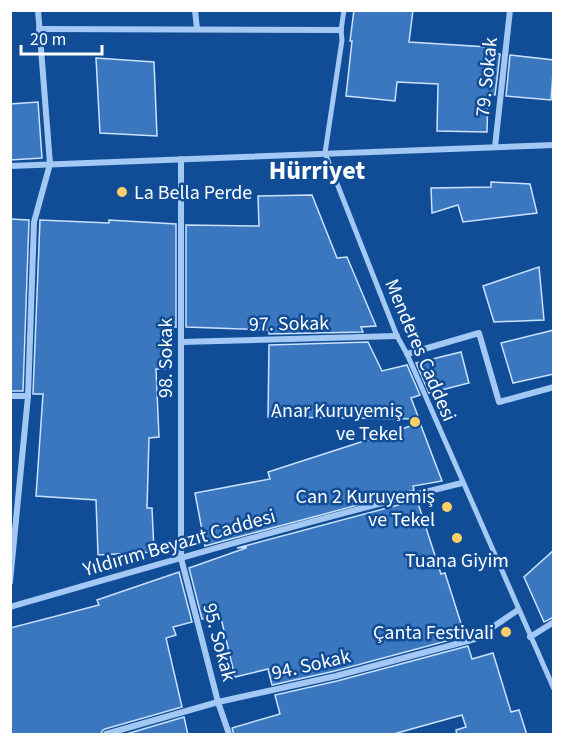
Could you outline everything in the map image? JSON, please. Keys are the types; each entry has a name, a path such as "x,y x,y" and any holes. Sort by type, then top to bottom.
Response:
{"street":[{"path":"10,582 28,396 34,222 50,164 38,10"},
{"path":"195,10 197,29"},
{"path":"325,153 342,40 344,10"},
{"name":"79. Sokak","path":"495,147 510,10"},
{"path":"39,29 341,30"},
{"path":"10,166 554,145"},
{"name":"Menderes Caddesi","path":"325,153 397,336 407,354 554,689"},
{"name":"98. Sokak","path":"181,159 181,558"},
{"path":"407,354 479,333 499,402 554,387"},
{"name":"97. Sokak","path":"181,342 397,336"},
{"path":"10,396 28,396"},
{"name":"Yıldırım Beyazıt Caddesi","path":"10,608 181,558 462,483"},
{"name":"95. Sokak","path":"181,558 218,702 229,735"},
{"name":"94. Sokak","path":"106,735 218,702 336,676 475,639 518,610"},
{"path":"530,637 554,622"}],"building":[{"path":"354,10 413,10 409,42 488,47 488,52 500,54 495,95 488,94 487,132 437,131 438,84 397,82 395,101 346,96"},
{"path":"510,55 554,60 551,100 506,96"},
{"path":"96,58 154,62 157,136 100,133"},
{"path":"38,102 42,158 10,160 10,104"},
{"path":"491,182 530,184 537,213 463,222 458,205 432,213 431,188 491,187"},
{"path":"312,195 337,258 347,257 376,326 361,327 363,332 269,334 269,330 186,327 186,225 259,226 258,196"},
{"path":"10,219 29,220 23,391 10,391"},
{"path":"40,220 109,223 109,220 176,224 176,327 166,327 165,369 156,369 159,437 149,438 147,508 152,508 154,552 98,555 96,500 36,496 43,394 33,394"},
{"path":"539,267 544,320 494,322 483,286"},
{"path":"554,330 554,374 513,383 501,343"},
{"path":"368,342 382,371 407,365 420,395 411,398 419,419 268,417 269,345"},
{"path":"461,352 469,383 429,393 416,363"},
{"path":"420,423 442,481 413,486 414,490 205,546 195,493 270,479 268,472"},
{"path":"417,500 441,574 445,573 465,636 335,671 272,685 268,669 235,677 220,614 202,619 189,568 246,547 237,548"},
{"path":"554,550 554,617 544,622 524,577"},
{"path":"179,572 192,622 173,627 176,635 166,638 182,707 105,729 101,735 10,735 10,628 99,605 97,600"},
{"path":"468,646 472,659 493,653 511,712 519,710 527,735 457,735 456,730 466,727 462,715 390,735 234,735 232,728 280,714 275,695"},
{"path":"184,717 188,735 123,735"}],"place":[{"name":"La Bella Perde","path":"122,192"},
{"name":"Anar Kuruyemiş ve Tekel","path":"415,422"},
{"name":"Can 2 Kuruyemiş ve Tekel","path":"447,507"},
{"name":"Tuana Giyim","path":"457,538"},
{"name":"Çanta Festivali","path":"506,632"}],"district":[{"name":"Hürriyet","path":"317,170"}]}
